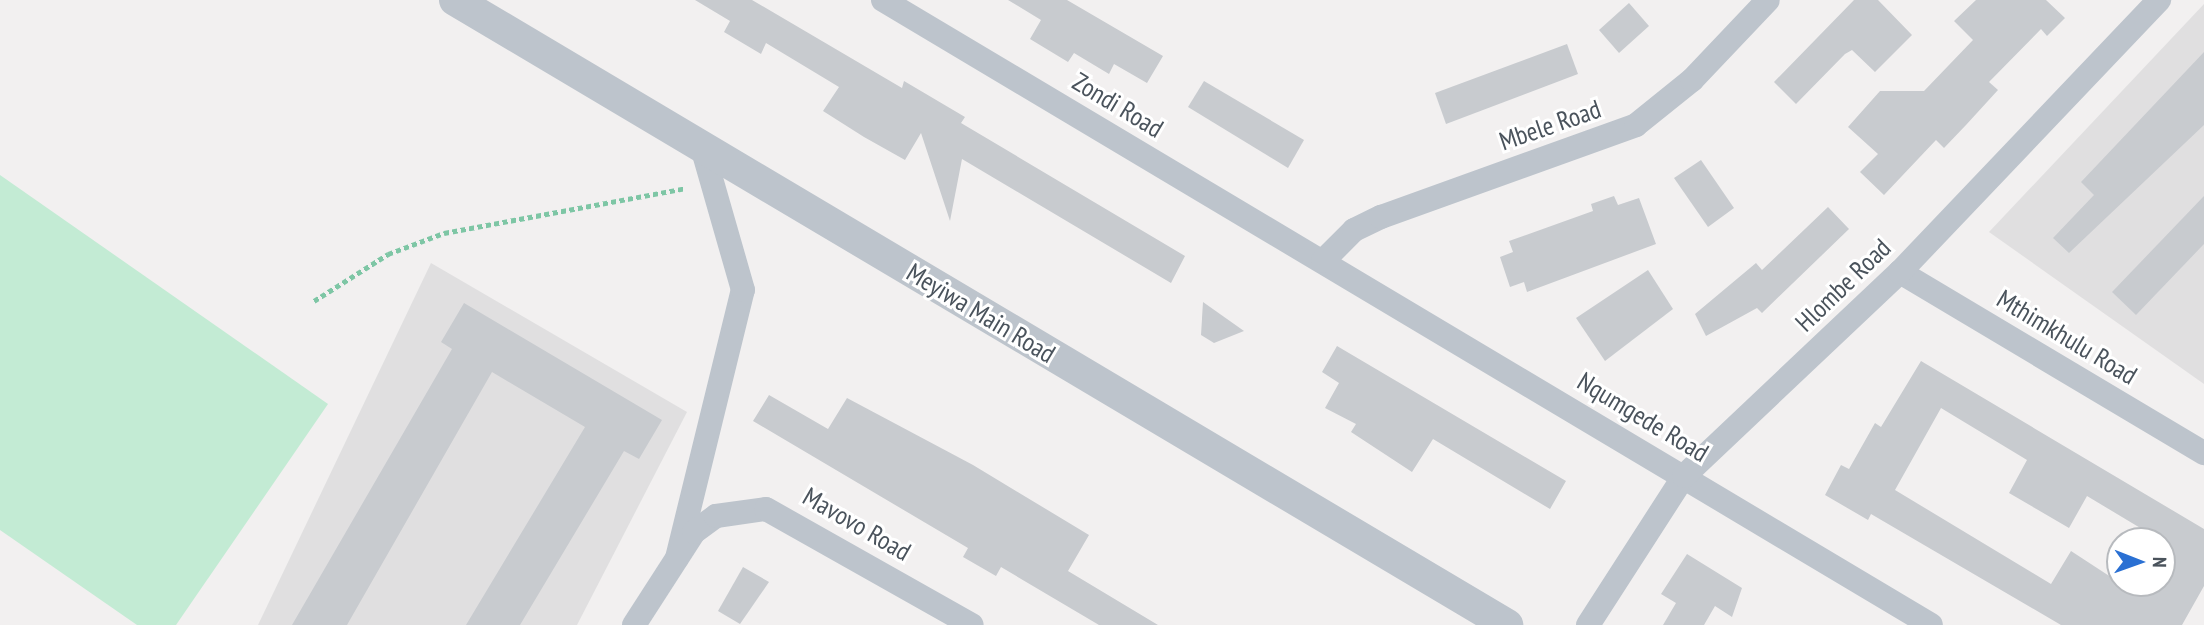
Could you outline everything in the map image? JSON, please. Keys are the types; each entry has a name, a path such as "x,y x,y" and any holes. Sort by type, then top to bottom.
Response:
{"street":[{"name":"Meyiwa Main Road","path":"455,0 1507,625"},
{"name":"Zondi Road","path":"883,0 1324,261"},
{"name":"Mbele Road","path":"1324,261 1354,230 1381,217 1636,125 1692,80 1768,0"},
{"name":"Hlombe Road","path":"1588,625 1684,476 1900,272 2159,0"},
{"path":"677,558 743,290 710,193 702,147"},
{"name":"Nqumgede Road","path":"1324,261 1931,625"},
{"name":"Mthimkhulu Road","path":"1900,272 2204,453"},
{"name":"Mavovo Road","path":"634,625 694,532 716,516 766,509 959,621"}],"path":[{"path":"314,301 388,254 444,233 684,187 710,193"}],"shaded area":[{"path":"2204,4 2204,384 1989,232"},
{"path":"431,263 687,412 577,625 258,625"}],"green space":[{"path":"0,175 328,404 176,625 137,625 0,530"}],"building":[{"path":"695,0 752,0 902,88 904,81 965,117 961,123 1185,256 1171,283 962,159 950,221 921,133 905,160 864,137 823,111 839,87 766,43 761,54 724,32 730,21"},
{"path":"1008,0 1067,0 1163,56 1147,83 1114,64 1109,74 1074,53 1068,62 1030,39 1041,20"},
{"path":"1854,0 1878,0 1912,35 1875,72 1852,50 1845,54 1796,104 1774,82"},
{"path":"1976,0 2046,0 2065,18 2047,36 2041,29 1989,82 1998,90 1966,125 1944,148 1936,140 1884,195 1860,172 1878,154 1848,127 1880,91 1924,91 1973,40 1954,21"},
{"path":"1629,3 1649,26 1619,53 1599,30"},
{"path":"1567,44 1578,74 1446,124 1435,93"},
{"path":"2204,52 2204,125 2069,253 2053,238 2094,195 2081,182"},
{"path":"1204,81 1304,140 1288,168 1188,107"},
{"path":"1701,160 1734,208 1708,227 1674,178"},
{"path":"1614,196 1618,205 1639,198 1656,244 1527,292 1524,282 1510,287 1500,257 1513,252 1509,241 1593,211 1591,204"},
{"path":"2204,196 2204,244 2136,315 2112,292"},
{"path":"1828,207 1849,229 1762,313 1757,308 1706,336 1695,314 1756,263 1762,270"},
{"path":"1648,270 1673,309 1605,361 1576,318"},
{"path":"1203,302 1244,331 1214,343 1201,335"},
{"path":"464,303 662,420 639,459 624,451 520,625 466,625 585,427 492,372 347,625 292,625 452,349 441,342"},
{"path":"1337,346 1566,481 1550,509 1433,439 1412,472 1351,432 1356,424 1325,408 1339,383 1322,372"},
{"path":"1921,361 2204,529 2204,586 2182,625 2061,625 1871,514 1868,520 1825,495 1841,465 1849,469 1875,423 1881,427","holes":["1941,408 2027,460 2009,493 2069,528 2087,496 2139,527 2176,527 2176,597 2106,597 2106,574 2071,551 2051,584 1895,490"]},
{"path":"769,395 828,429 847,398 973,465 1089,535 1068,571 1158,625 1099,625 1001,567 996,576 963,557 968,548 753,421"},
{"path":"1687,554 1742,588 1732,617 1715,606 1704,625 1663,625 1676,603 1661,594"},
{"path":"743,567 769,582 740,624 718,611"}]}
